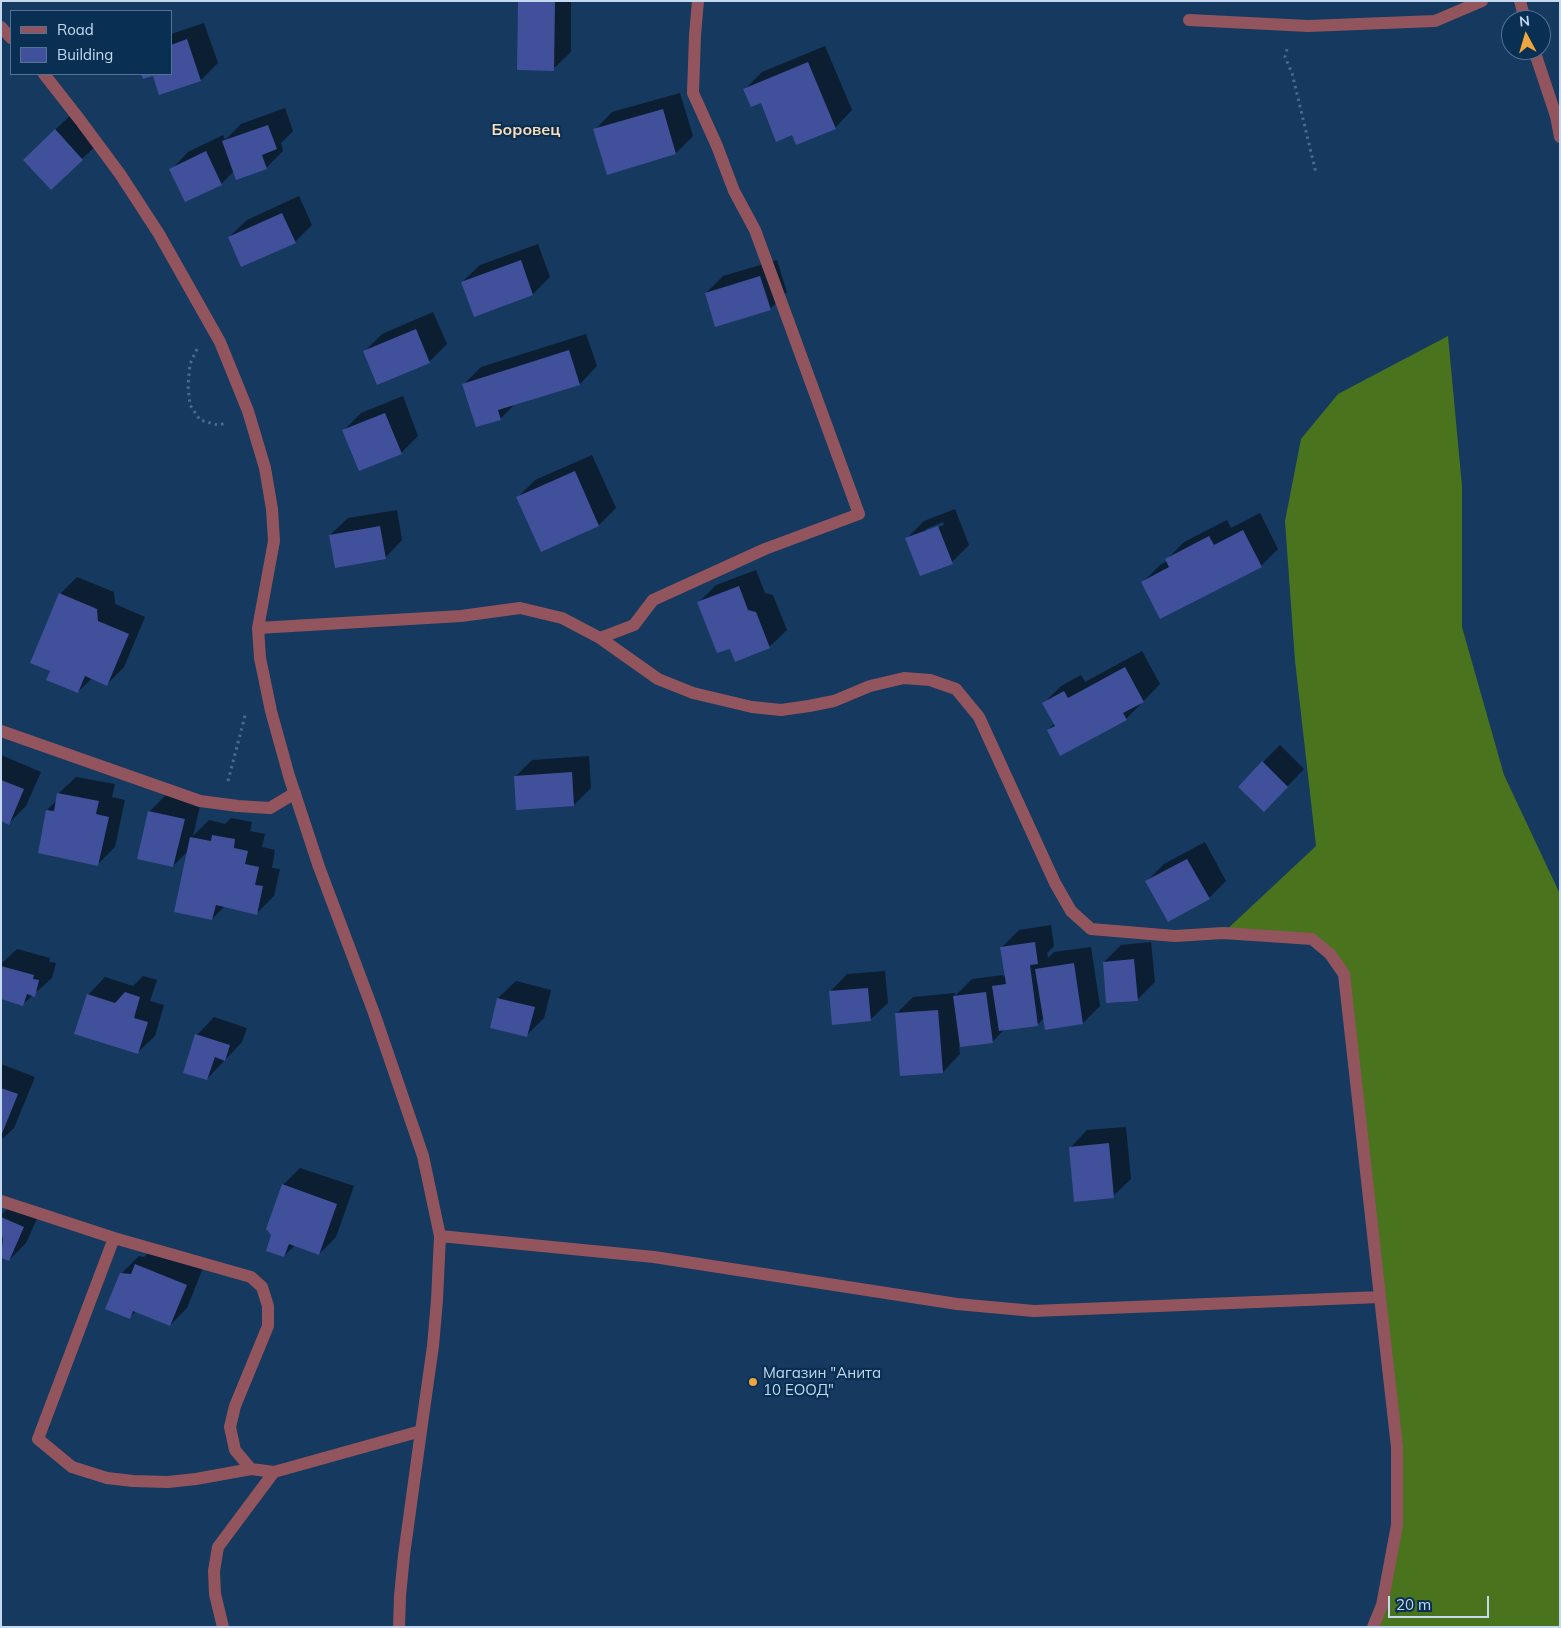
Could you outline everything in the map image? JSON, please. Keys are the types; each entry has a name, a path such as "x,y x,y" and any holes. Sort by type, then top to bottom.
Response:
{"street":[{"path":"600,638 634,625 654,600 765,549 859,514 755,230 734,191 717,146 693,93 694,35 698,1"},
{"path":"1190,20 1301,26 1435,21 1482,1"},
{"path":"1,27 10,37"},
{"path":"1538,60 1558,118 1560,136"},
{"path":"45,75 109,159 159,234 193,290 220,342 248,411 265,468 272,509 274,541 258,628 260,658 271,711 319,867 374,1013 423,1156 440,1236 437,1300 433,1346 404,1555 399,1627"},
{"path":"258,628 461,616 520,608 562,618 600,638 658,679 693,693 752,707 781,710 834,702 870,686 904,678 930,680 956,688 979,717 1055,883 1071,911 1091,929 1175,936 1223,933 1312,939 1330,954 1344,974 1397,1447 1396,1526 1382,1606 1374,1627"},
{"path":"1,731 200,801 270,808 295,792"},
{"path":"1,1200 114,1238 251,1277 262,1287 268,1306 268,1326 236,1406 230,1427 236,1450 251,1469"},
{"path":"440,1236 654,1257 957,1304 1034,1310 1380,1297"},
{"path":"114,1238 38,1439 72,1467 106,1478 133,1482 168,1482 196,1479 251,1469 274,1472 421,1432"},
{"path":"223,1627 215,1594 214,1571 218,1547 274,1472"}],"path":[{"path":"1301,26 1290,37 1285,57 1292,73 1316,173"},
{"path":"200,344 190,364 188,386 190,405 200,420 218,425 232,421 248,411"},
{"path":"228,805 226,786 248,704"}],"green space":[{"path":"1448,336 1462,486 1462,627 1504,775 1560,894 1560,1627 1373,1627 1397,1525 1397,1447 1344,974 1312,939 1223,933 1316,846 1295,661 1285,521 1301,439 1338,394"}],"building":[{"path":"518,1 555,1 554,71 517,70"},
{"path":"187,39 201,81 159,95 153,76 143,79 141,75 172,75 172,45"},
{"path":"808,62 836,129 796,145 792,135 776,142 761,103 751,107 743,89"},
{"path":"663,109 676,154 607,175 593,129"},
{"path":"268,125 277,149 262,155 267,169 236,180 222,141"},
{"path":"55,129 83,160 51,190 23,160"},
{"path":"206,151 222,185 185,202 169,169"},
{"path":"282,213 296,243 241,267 228,237"},
{"path":"521,260 533,295 474,317 461,282"},
{"path":"760,276 771,310 715,327 705,293"},
{"path":"416,329 430,363 377,385 363,351"},
{"path":"569,350 580,385 498,410 501,420 476,427 462,384"},
{"path":"385,413 402,454 359,471 342,430"},
{"path":"575,471 599,526 541,552 516,497"},
{"path":"380,526 386,559 335,568 329,535"},
{"path":"938,526 953,564 920,576 905,538"},
{"path":"1243,530 1262,567 1160,619 1141,582 1169,567 1165,559 1209,536 1214,545"},
{"path":"739,586 748,610 756,612 770,648 735,662 730,649 717,653 697,602"},
{"path":"59,593 97,609 98,621 129,634 107,686 85,676 78,693 46,680 50,671 30,663"},
{"path":"1125,667 1144,702 1123,713 1127,720 1060,756 1047,730 1055,726 1042,703 1064,691 1068,698"},
{"path":"1262,761 1288,787 1264,812 1238,787"},
{"path":"572,772 574,806 516,810 514,776"},
{"path":"1,780 24,789 9,825 1,821"},
{"path":"57,793 99,801 96,814 109,817 98,866 38,853 46,810 54,811"},
{"path":"148,811 185,819 173,867 137,859"},
{"path":"212,835 235,839 234,848 248,851 245,864 259,867 255,885 263,886 257,915 216,905 212,920 174,912 190,837 211,841"},
{"path":"1187,859 1210,899 1168,922 1145,881"},
{"path":"1035,942 1038,964 1030,965 1038,1026 999,1031 992,986 1006,984 1000,947"},
{"path":"1134,959 1138,1001 1106,1003 1103,962"},
{"path":"1074,963 1083,1024 1045,1030 1035,969"},
{"path":"1,966 34,975 33,979 39,980 35,997 27,994 23,1006 1,999"},
{"path":"868,988 871,1021 832,1025 829,991"},
{"path":"125,992 140,997 134,1018 148,1022 138,1054 74,1034 87,994 115,1003"},
{"path":"986,992 993,1043 960,1047 953,996"},
{"path":"497,998 535,1007 527,1037 490,1028"},
{"path":"938,1010 943,1073 900,1076 895,1013"},
{"path":"195,1034 230,1045 225,1061 215,1057 207,1080 183,1073"},
{"path":"1,1088 18,1094 1,1136"},
{"path":"1109,1143 1114,1198 1074,1202 1069,1147"},
{"path":"282,1184 337,1204 319,1255 289,1244 284,1257 266,1251 271,1235 266,1229"},
{"path":"1,1217 24,1227 9,1261 1,1258 3,1237 1,1236"},
{"path":"135,1264 187,1285 170,1326 133,1311 130,1319 105,1309 120,1273 131,1274"}],"place":[{"name":"Магазин \"Анита 10 ЕООД\"","path":"753,1382"}],"district":[{"name":"Боровец","path":"526,130"}]}
